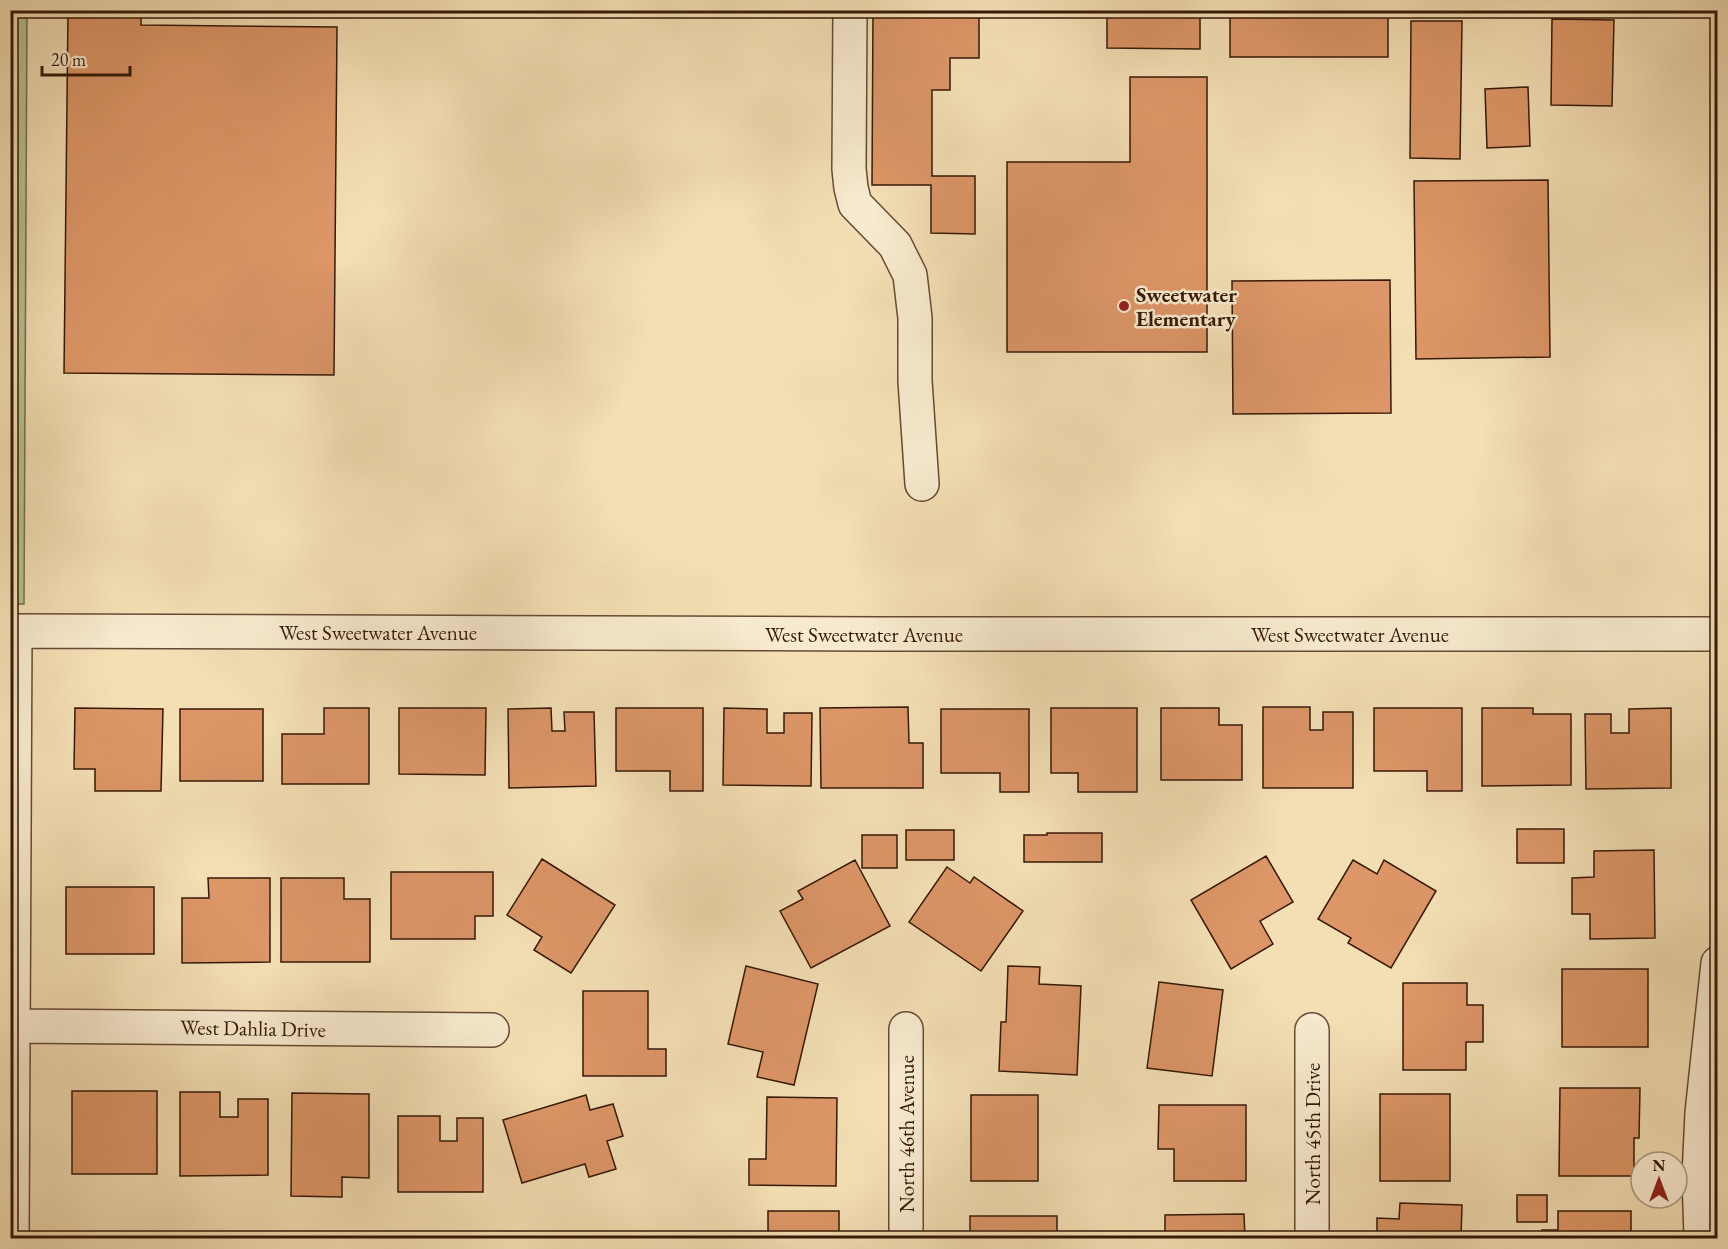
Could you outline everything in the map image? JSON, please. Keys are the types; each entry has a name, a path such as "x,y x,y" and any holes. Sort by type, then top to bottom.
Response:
{"street":[{"path":"850,10 849,169 851,188 855,204 895,245 910,275 915,318 915,381 922,484"},
{"path":"12,1239 13,631"},
{"name":"West Sweetwater Avenue","path":"13,631 1718,634"},
{"path":"1701,1239 1699,1176 1702,1113 1715,1009 1718,963"},
{"name":"West Dahlia Drive","path":"14,1026 492,1030"},
{"name":"North 46th Avenue","path":"906,1029 906,1239"},
{"name":"North 45th Drive","path":"1312,1030 1312,1239"}],"green space":[{"path":"10,11 27,11 24,604 11,604"}],"building":[{"path":"68,10 141,10 141,25 337,27 334,375 64,373"},
{"path":"873,10 979,10 979,58 950,58 950,90 932,90 932,176 975,176 975,234 931,233 931,185 872,185"},
{"path":"1107,10 1200,10 1200,49 1107,48"},
{"path":"1230,10 1388,10 1388,57 1230,57"},
{"path":"1552,19 1614,20 1612,106 1551,105"},
{"path":"1411,21 1462,21 1460,159 1410,158"},
{"path":"1130,77 1207,77 1207,352 1007,352 1007,162 1130,162"},
{"path":"1528,87 1530,146 1487,148 1485,89"},
{"path":"1548,180 1550,357 1416,359 1414,181"},
{"path":"1390,280 1391,413 1233,414 1232,281"},
{"path":"908,707 909,743 923,743 923,788 821,788 820,708"},
{"path":"1263,707 1310,707 1310,730 1323,730 1323,712 1353,712 1353,788 1263,788"},
{"path":"75,708 163,709 161,791 95,791 95,769 74,769"},
{"path":"324,708 369,708 369,784 282,784 282,734 324,734"},
{"path":"399,708 486,708 485,775 399,774"},
{"path":"551,708 552,731 565,731 564,712 594,712 596,786 509,788 508,709"},
{"path":"616,708 703,708 703,791 670,791 670,771 616,771"},
{"path":"724,708 767,709 767,733 784,733 784,713 812,713 811,786 723,785"},
{"path":"1051,708 1137,708 1137,792 1078,792 1078,773 1051,773"},
{"path":"1161,708 1219,708 1219,725 1242,725 1242,780 1161,780"},
{"path":"1374,708 1462,708 1462,791 1427,791 1427,771 1374,771"},
{"path":"1482,708 1533,708 1533,714 1571,714 1571,785 1482,786"},
{"path":"1671,708 1671,788 1586,789 1585,714 1611,714 1611,733 1629,733 1629,709"},
{"path":"180,709 263,709 263,781 180,781"},
{"path":"941,709 1029,709 1029,792 1000,792 1000,773 941,773"},
{"path":"1517,829 1564,829 1564,863 1517,863"},
{"path":"906,830 954,830 954,860 906,860"},
{"path":"1047,833 1102,833 1102,862 1024,862 1024,835 1047,835"},
{"path":"862,835 897,835 897,868 862,868"},
{"path":"1654,850 1655,938 1590,939 1590,914 1572,914 1572,878 1594,877 1594,851"},
{"path":"1266,856 1293,902 1260,921 1273,944 1231,969 1191,900"},
{"path":"542,859 615,905 571,973 534,950 542,937 507,915"},
{"path":"855,860 890,926 811,968 780,911 803,899 798,891"},
{"path":"1353,860 1377,874 1384,860 1436,891 1391,968 1348,943 1351,938 1318,919"},
{"path":"947,867 970,883 974,877 1023,911 981,971 909,922"},
{"path":"391,872 493,872 493,916 475,916 475,939 391,939"},
{"path":"208,878 270,878 270,962 182,963 182,898 209,898"},
{"path":"281,878 344,878 344,899 370,899 370,962 281,962"},
{"path":"66,887 154,887 154,954 66,954"},
{"path":"746,966 818,984 794,1085 757,1077 763,1052 728,1044"},
{"path":"1008,966 1040,967 1039,984 1081,986 1077,1075 999,1071 1001,1022 1006,1022"},
{"path":"1562,969 1648,969 1648,1047 1562,1047"},
{"path":"1159,982 1223,990 1212,1076 1147,1068"},
{"path":"1403,983 1467,983 1467,1005 1483,1005 1483,1042 1466,1042 1466,1070 1403,1070"},
{"path":"583,991 648,991 648,1049 666,1049 666,1076 583,1076"},
{"path":"1560,1088 1640,1088 1639,1138 1634,1138 1634,1150 1629,1150 1629,1176 1559,1176"},
{"path":"72,1091 157,1091 157,1174 72,1174"},
{"path":"180,1092 220,1092 220,1117 238,1117 238,1099 268,1099 268,1175 180,1176"},
{"path":"292,1093 369,1094 369,1178 342,1177 342,1197 291,1196"},
{"path":"1380,1094 1450,1094 1450,1181 1380,1181"},
{"path":"586,1095 590,1110 613,1104 623,1136 607,1141 616,1169 589,1177 585,1164 522,1183 503,1120"},
{"path":"971,1095 1038,1095 1038,1181 971,1181"},
{"path":"767,1097 837,1098 836,1186 749,1185 749,1159 766,1159"},
{"path":"1159,1105 1246,1105 1246,1181 1174,1181 1174,1149 1158,1149"},
{"path":"398,1116 440,1116 440,1141 457,1141 457,1118 483,1118 483,1192 398,1192"},
{"path":"1517,1195 1547,1195 1547,1222 1517,1222"},
{"path":"1400,1203 1462,1205 1461,1238 1377,1238 1377,1218 1399,1219"},
{"path":"768,1211 839,1211 839,1238 768,1238"},
{"path":"1558,1211 1631,1211 1631,1238 1542,1238 1542,1230 1558,1230"},
{"path":"1244,1214 1245,1238 1165,1238 1165,1215"},
{"path":"970,1216 1057,1216 1057,1238 970,1238"}],"place":[{"name":"Sweetwater Elementary","path":"1124,306"}]}
